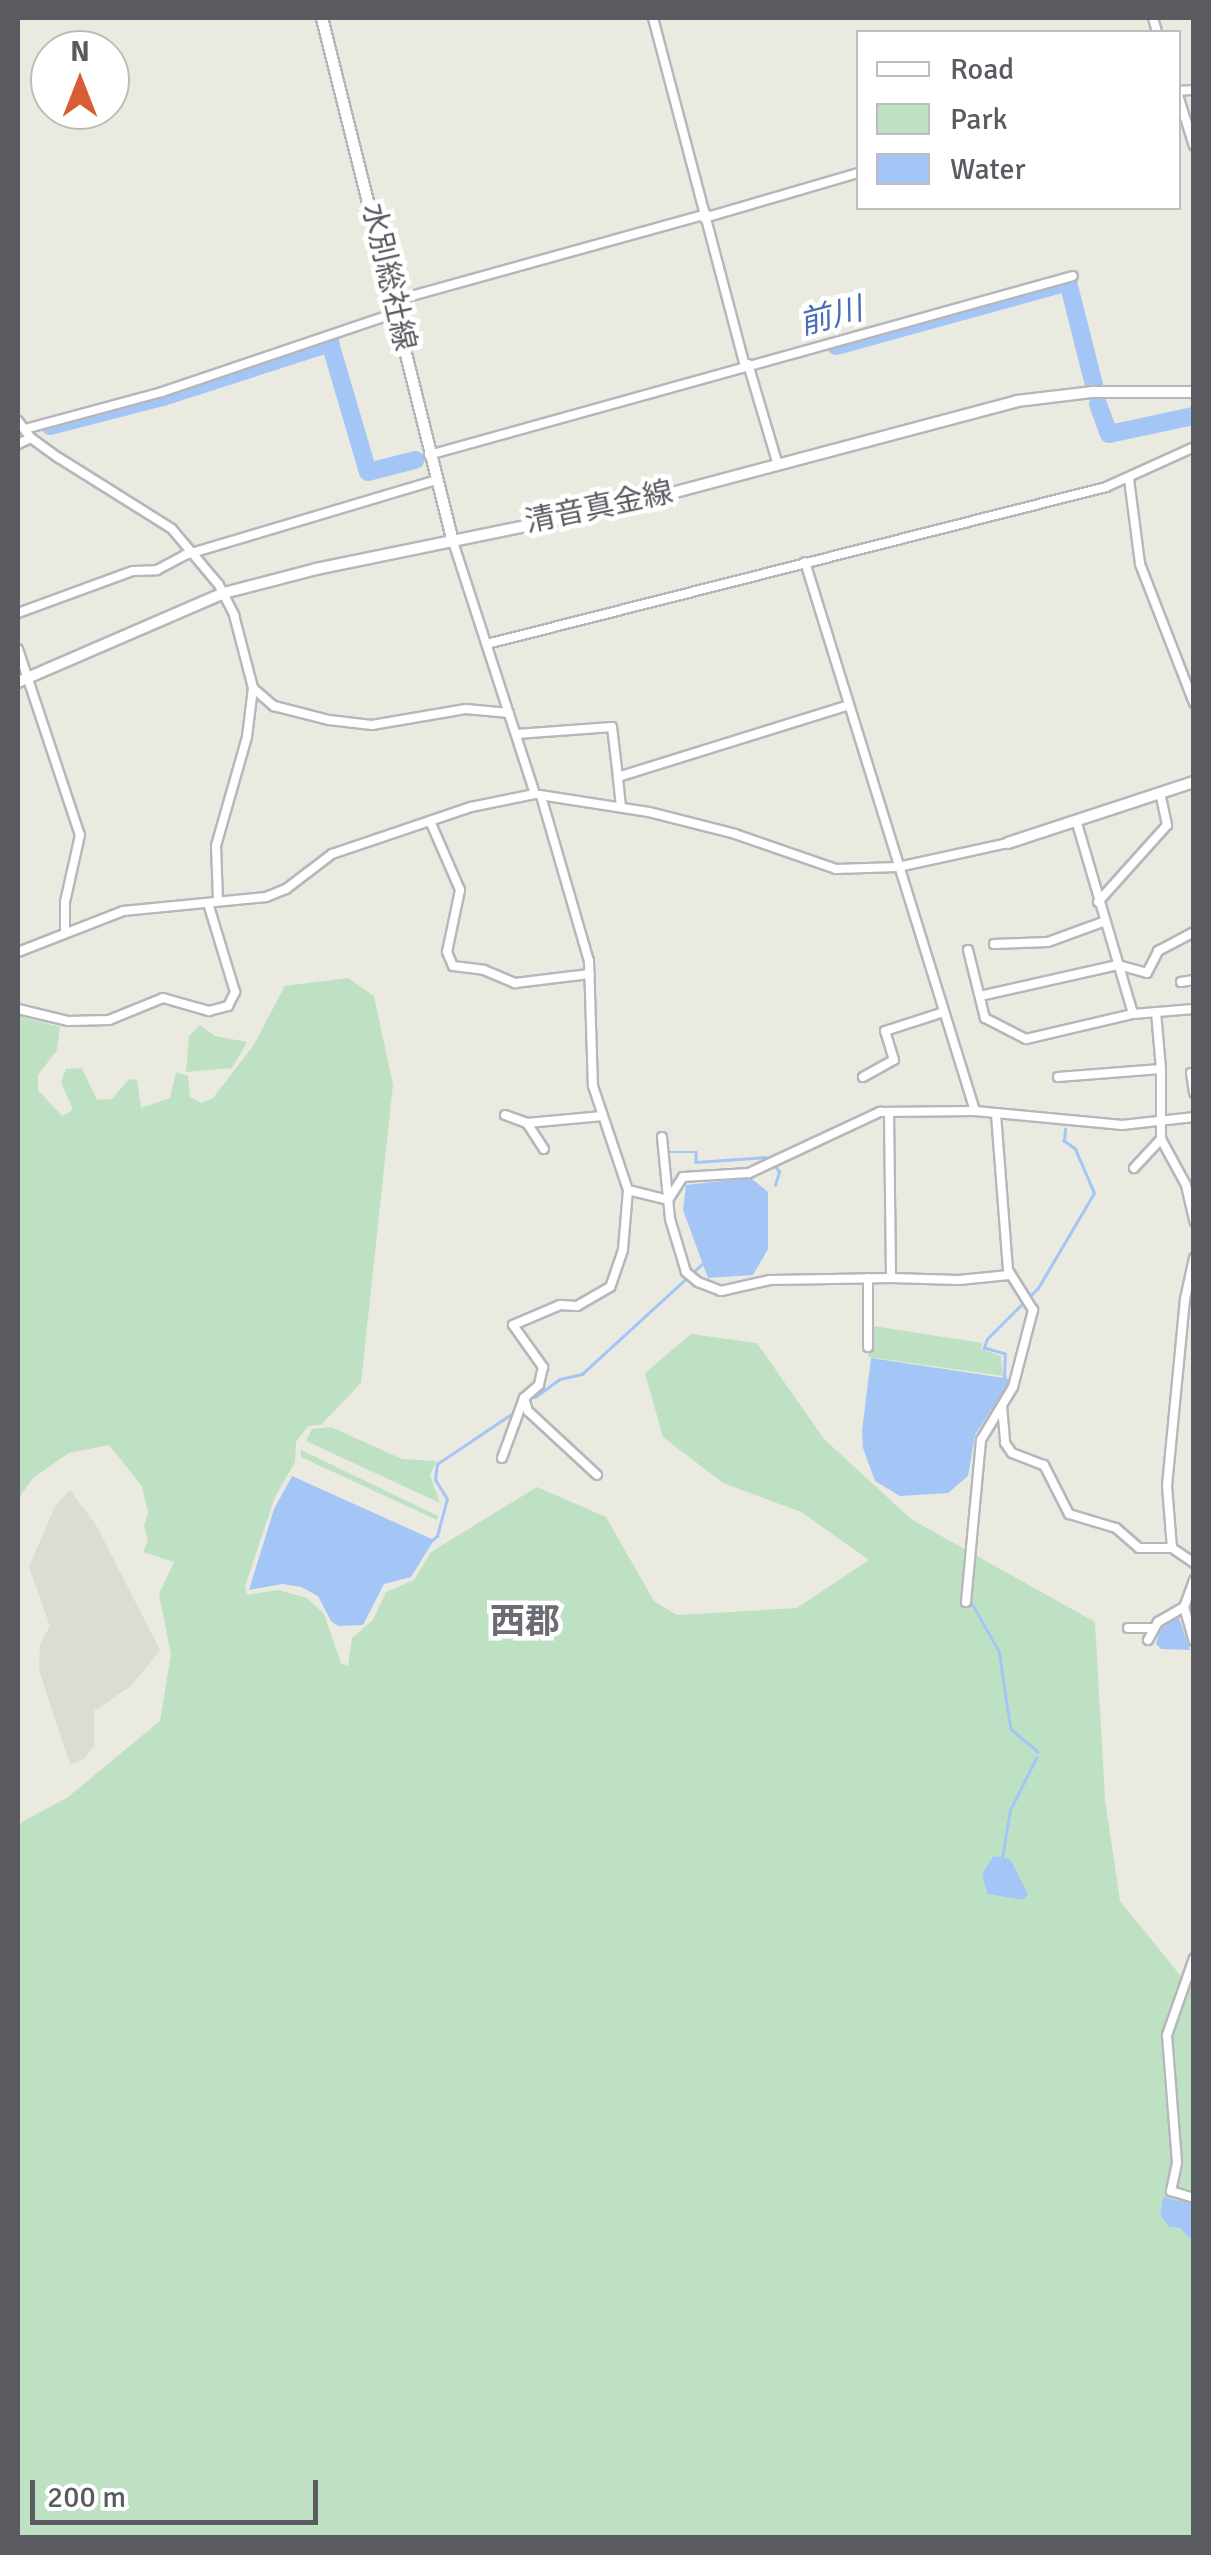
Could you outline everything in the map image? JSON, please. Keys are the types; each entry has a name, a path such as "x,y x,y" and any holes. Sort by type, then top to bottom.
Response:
{"main road":[{"name":"水別総社線","path":"322,18 452,538"},
{"name":"清音真金線","path":"22,679 224,594 452,538 623,506 1016,401 1093,392 1194,392"},
{"path":"1008,843 1194,782"}],"street":[{"path":"653,18 705,216 778,465"},
{"path":"1181,103 1194,146"},
{"path":"25,428 162,392 394,307 856,174"},
{"path":"429,455 1072,276"},
{"path":"18,421 31,438 172,529 224,594 253,688 247,737 216,846 213,902 236,992 228,1006 209,1011 162,998 109,1020 68,1021 18,1009"},
{"path":"18,444 31,438"},
{"path":"486,644 1129,479 1148,464 1194,446"},
{"path":"1129,479 1140,564 1194,703"},
{"path":"18,613 133,571 157,570 190,554 436,480"},
{"path":"452,538 584,940 590,974 593,1086 628,1190 623,1250 610,1287 577,1306 560,1305 513,1325 543,1367 539,1385 524,1398 502,1458"},
{"path":"804,562 976,1111"},
{"path":"18,649 22,679 80,835 65,902 65,932"},
{"path":"253,688 274,706 330,720 372,725 466,709 509,713"},
{"path":"618,777 848,705"},
{"path":"517,734 612,726 621,807"},
{"path":"1098,902 1166,825 1160,793"},
{"path":"18,952 123,912 278,893 332,854 430,821 538,795 621,807 735,834 836,869 898,867 1008,843"},
{"path":"1076,820 1133,1014"},
{"path":"430,821 460,890 447,952 453,966 484,970 516,983 590,974"},
{"path":"994,944 1048,942 1104,922"},
{"path":"980,996 1118,964 1147,973 1158,952 1194,932"},
{"path":"968,950 986,1018 1026,1039 1133,1014 1194,1008"},
{"path":"1181,982 1194,980"},
{"path":"863,1077 894,1060 884,1031 944,1012"},
{"path":"1156,1012 1162,1139 1186,1185 1194,1222"},
{"path":"1058,1077 1161,1069"},
{"path":"1191,1073 1194,1093"},
{"path":"890,1112 891,1278"},
{"path":"668,1200 683,1177 748,1173 858,1121 890,1112 996,1112 1093,1124 1194,1117"},
{"path":"966,1602 981,1440 1014,1387 1033,1310 1010,1274 996,1112"},
{"path":"505,1115 527,1123 603,1116"},
{"path":"527,1123 544,1148"},
{"path":"662,1137 668,1200 688,1273 721,1291 770,1280 959,1280 1010,1274"},
{"path":"1134,1168 1162,1139"},
{"path":"628,1190 668,1200"},
{"path":"1172,1548 1167,1486 1194,1258"},
{"path":"868,1278 868,1347"},
{"path":"524,1398 536,1422 597,1475"},
{"path":"1002,1406 1005,1443 1012,1453 1044,1464 1069,1514 1116,1528 1139,1548 1172,1548 1194,1563"},
{"path":"1194,1580 1184,1607 1194,1642"},
{"path":"1148,1640 1171,1612 1184,1607"},
{"path":"1128,1628 1154,1628"},
{"path":"1194,1958 1167,2035 1177,2163 1170,2191 1194,2198"}],"shaded area":[{"path":"70,1490 96,1525 160,1650 131,1686 94,1711 94,1746 83,1760 70,1764 39,1670 40,1644 50,1626 29,1567 55,1506"}],"green space":[{"path":"348,978 374,996 393,1085 361,1383 321,1425 308,1426 296,1442 295,1462 275,1497 245,1586 247,1595 278,1590 307,1598 324,1614 341,1663 348,1666 352,1638 373,1620 386,1592 414,1580 431,1552 537,1487 606,1517 654,1601 677,1615 797,1608 869,1560 801,1512 723,1483 663,1437 645,1373 691,1334 757,1343 824,1439 911,1519 1095,1622 1105,1799 1120,1901 1193,1991 1193,2204 1163,2197 1160,2215 1169,2227 1180,2228 1193,2242 1193,2537 18,2537 18,1831 22,1822 68,1797 160,1721 171,1654 159,1594 174,1562 143,1552 148,1541 144,1525 148,1513 142,1486 109,1445 69,1453 33,1478 18,1499 18,1016 60,1027 57,1050 38,1075 38,1090 62,1116 73,1110 61,1082 66,1069 82,1068 97,1100 112,1099 129,1079 137,1080 141,1108 170,1098 176,1072 188,1076 190,1097 201,1103 213,1098 253,1046 285,986","holes":["993,1856 1024,1900 987,1894 982,1874"]},
{"path":"200,1025 215,1036 247,1042 232,1068 186,1072 189,1036"},
{"path":"873,1326 982,1343 981,1349 1001,1356 1003,1376 868,1357"},
{"path":"331,1427 402,1459 436,1461 430,1475 440,1503 306,1441 312,1429"},
{"path":"301,1450 438,1516 437,1520 301,1457"}],"water":[{"path":"751,1178 768,1192 768,1249 753,1275 708,1278 683,1210 686,1185"},
{"path":"871,1358 1011,1379 975,1435 968,1476 948,1493 900,1496 875,1481 863,1448 862,1431"},
{"path":"292,1476 434,1540 411,1577 384,1584 363,1625 338,1626 331,1621 318,1596 301,1587 283,1584 249,1590 274,1509"},
{"path":"1173,1614 1178,1615 1190,1650 1161,1649 1156,1644 1160,1628"},
{"path":"993,1856 1010,1859 1028,1894 1023,1900 987,1894 982,1874"},
{"path":"1163,2197 1193,2204 1193,2242 1180,2228 1169,2227 1160,2215"}],"waterway":[{"name":"前川","path":"836,346 1068,282 1094,385"},
{"name":"前川","path":"50,426 163,397 330,343 368,472 415,460"},
{"name":"前川","path":"1098,404 1109,434 1194,416"},
{"path":"1004,1378 1005,1354 984,1348 987,1339 1038,1288 1094,1193 1075,1149 1064,1141 1065,1129"},
{"path":"667,1152 696,1152 696,1162 765,1157"},
{"path":"775,1166 779,1172 775,1185"},
{"path":"535,1397 560,1379 582,1374 703,1263"},
{"path":"431,1541 437,1536 447,1499 435,1480 437,1464 516,1411"},
{"path":"980,1493 983,1461"},
{"path":"970,1600 999,1651 1011,1729 1038,1752"},
{"path":"1002,1857 1010,1810 1036,1758"}],"district":[{"name":"西郡","path":"525,1622"}]}
